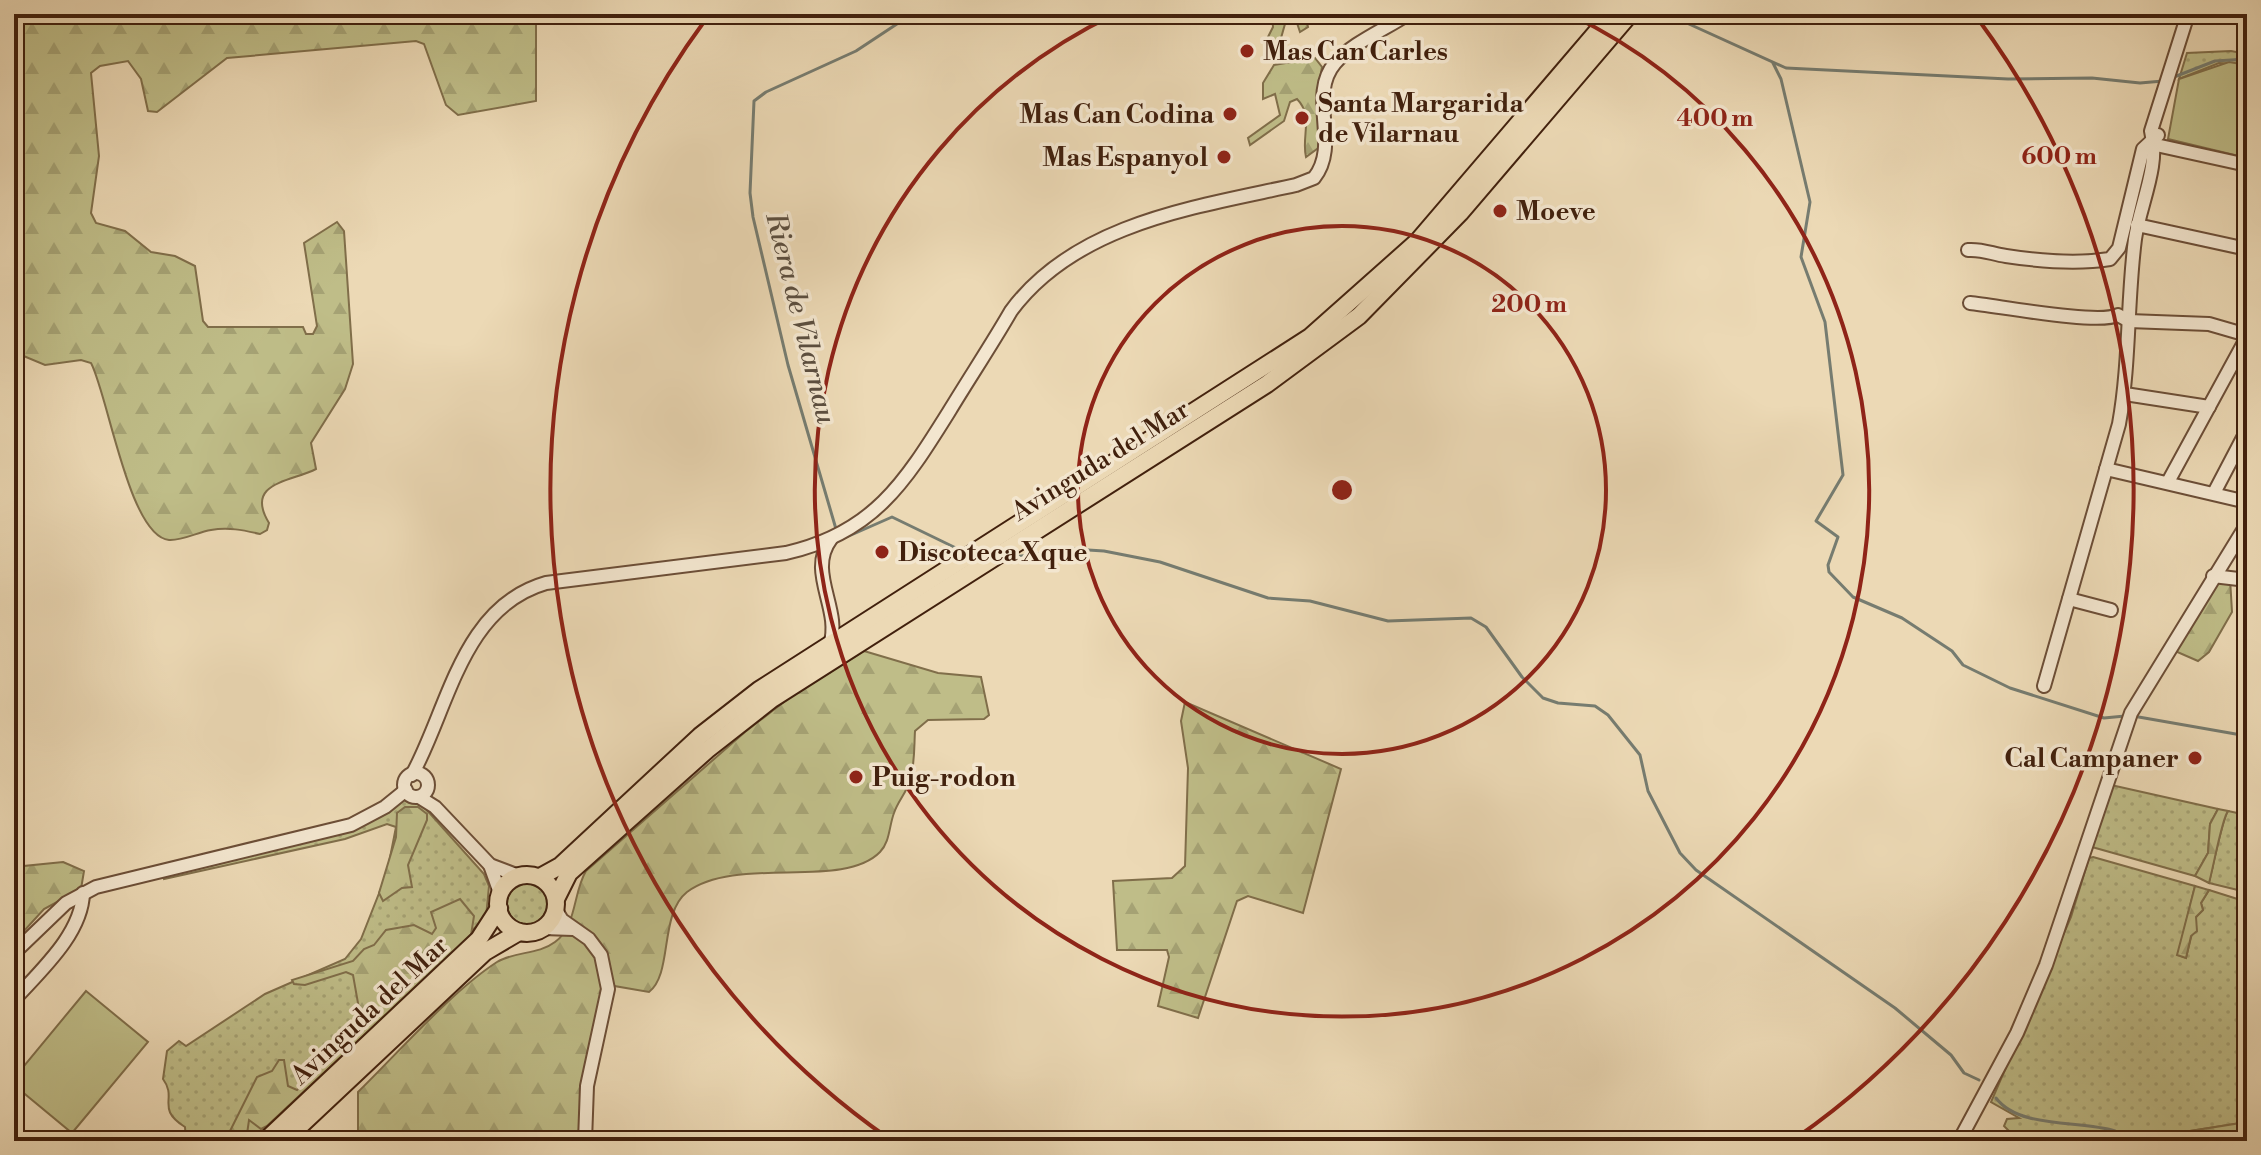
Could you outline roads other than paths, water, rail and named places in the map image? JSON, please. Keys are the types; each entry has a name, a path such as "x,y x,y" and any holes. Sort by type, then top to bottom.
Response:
{"main road":[{"name":"Avinguda del Mar","path":"540,877 560,866 700,736 759,690 1310,337 1418,241 1612,14"},
{"name":"Avinguda del Mar","path":"556,905 569,873 707,750 772,699 1267,384 1359,316 1460,213 1630,14"},
{"path":"519,876 540,877 553,890 556,905 543,928 519,932 505,923 500,901 519,876"},
{"name":"Avinguda del Mar","path":"265,1141 479,939 500,901"},
{"name":"Avinguda del Mar","path":"284,1141 485,952 519,932"}],"street":[{"path":"1382,14 1387,28"},
{"path":"406,790 405,783 412,775 479,632 510,599 546,583 802,549 831,539 863,521 897,490 1011,311 1045,274 1087,248 1145,221 1314,178 1325,152 1323,96 1332,65 1408,14"},
{"path":"2044,686 2125,394 2126,319 2137,225 2153,143 2151,131 2188,14"},
{"path":"2170,76 2197,14"},
{"path":"2153,143 2247,165"},
{"path":"1968,250 1983,249 2007,257 2037,259 2110,259 2119,248 2153,143"},
{"path":"2137,225 2247,249"},
{"path":"1970,303 2075,316 2110,319 2118,315 2126,319 2209,324 2247,336 2168,482"},
{"path":"2125,394 2209,407"},
{"path":"2214,493 2247,430"},
{"path":"2106,469 2247,502"},
{"path":"1959,1141 2017,1033 2046,965 2105,781 2129,717 2247,524"},
{"path":"820,561 831,539"},
{"path":"802,549 812,551 820,561 833,623 830,645"},
{"path":"2213,576 2247,580"},
{"path":"2069,599 2111,610"},
{"path":"833,623 842,630 859,627"},
{"path":"412,775 425,778 423,792"},
{"path":"14,953 66,903 83,893 153,871 351,825 385,807 406,790 423,792 490,865 519,876"},
{"path":"490,865 500,901"},
{"path":"14,1000 57,951 82,902 83,893"},
{"path":"556,905 573,929 589,939 601,955 608,989 587,1086 585,1141"},
{"path":"543,928 573,929"}],"waterway":[{"name":"Riera de Vilarnau","path":"836,529 788,365 753,217 750,193 754,101 766,92 856,51 912,14"},
{"path":"1667,14 1786,68 2008,79 2163,81"},
{"path":"2174,77 2215,61 2247,59"},
{"path":"1773,63 1781,79 1810,202 1801,257 1825,322 1843,475 1816,521 1838,537 1828,565 1829,572 1853,597 1902,618 1952,651 1963,665 2010,688 2104,718 2125,716"},
{"name":"Riera de Vilarnau","path":"842,539 892,517 958,549"},
{"path":"1008,558 1072,549 1104,551 1160,562 1268,598 1310,601 1388,621 1471,618 1486,627 1522,677 1543,698 1558,703 1595,706 1608,715 1640,755 1648,791 1680,853 1696,870 1895,1008 1951,1055 1964,1073 1979,1080"},
{"name":"Riera de Vilarnau","path":"988,571 1002,562"},
{"path":"2133,716 2247,736"},
{"path":"1996,1098 2019,1115 2115,1131"}],"place":[{"name":"Mas Can Carles","path":"1247,51"},
{"name":"Mas Can Codina","path":"1230,114"},
{"name":"Santa Margarida de Vilarnau","path":"1302,118"},
{"name":"Mas Espanyol","path":"1224,157"},
{"name":"Moeve","path":"1500,211"},
{"name":"Discoteca Xque","path":"882,552"},
{"name":"Cal Campaner","path":"2195,758"},
{"name":"Puig-rodon","path":"856,777"}]}
